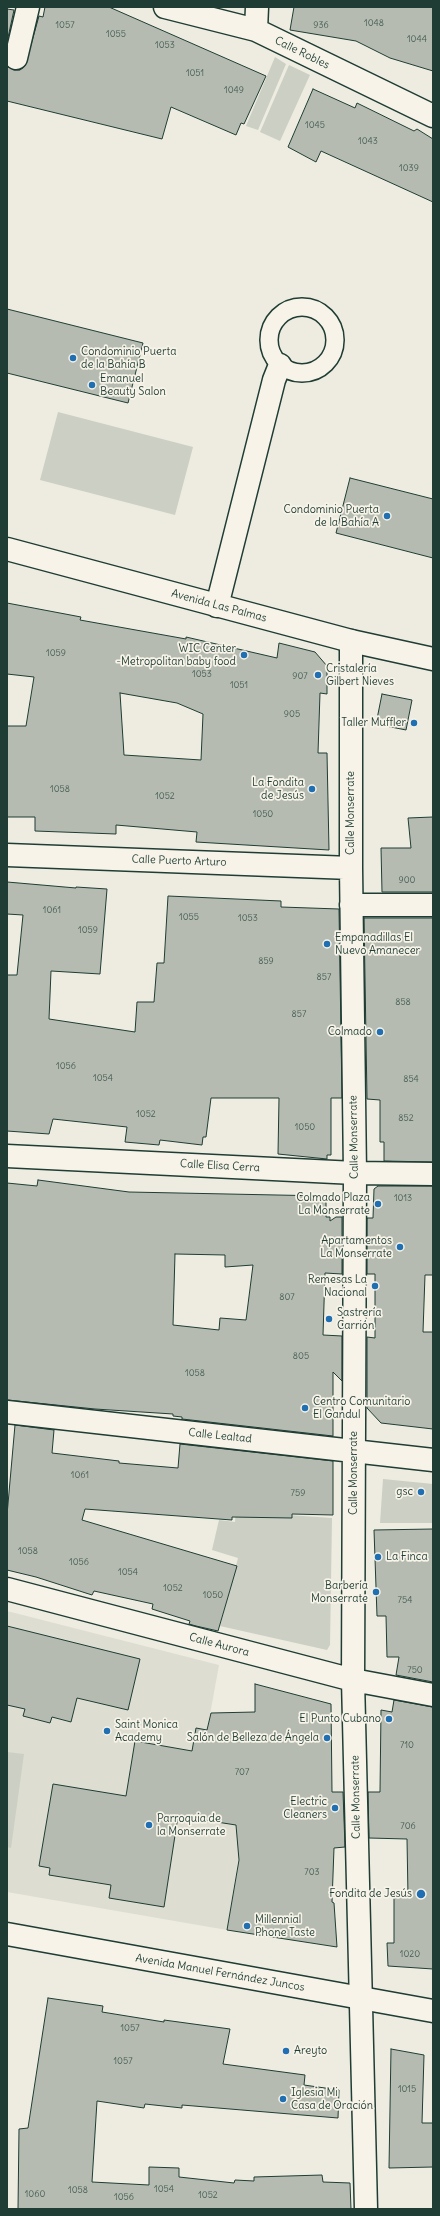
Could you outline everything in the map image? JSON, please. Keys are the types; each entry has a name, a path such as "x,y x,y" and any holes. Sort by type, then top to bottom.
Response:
{"street":[{"path":"16,58 28,7"},
{"name":"Calle Robles","path":"165,7 256,30 433,116"},
{"path":"256,30 257,7"},
{"path":"217,606 274,380 280,365"},
{"name":"Avenida Las Palmas","path":"7,549 217,606 433,659"},
{"name":"Calle Monserrate","path":"351,640 351,905 355,1173 353,1680 366,2209"},
{"name":"Calle Puerto Arturo","path":"7,855 351,868"},
{"path":"351,905 433,905"},
{"name":"Calle Elisa Cerra","path":"7,1156 355,1173 433,1174"},
{"name":"Calle Lealtad","path":"7,1412 433,1460"},
{"name":"Calle Aurora","path":"7,1590 353,1680 433,1695"},
{"name":"Avenida Manuel Fernández Juncos","path":"7,1934 433,2010"}],"shaded area":[{"path":"275,57 286,64 258,130 246,126"},
{"path":"289,65 310,75 280,141 260,132"},
{"path":"58,412 193,447 175,515 40,480"},
{"path":"240,1463 259,1513 332,1518 330,1645 327,1650 220,1626 238,1558 212,1550 219,1520 235,1522"},
{"path":"383,1479 433,1484 433,1523 380,1523"},
{"name":"Saint Monica Academy","path":"7,1611 219,1665 195,1797 232,1801 240,1848 227,1930 7,1892"},
{"path":"7,1752 24,1754 11,1848 7,1847"}],"building":[{"path":"45,7 109,7 266,76 244,124 241,123 236,135 171,107 162,139 7,101 7,66 14,70 20,70 25,66 39,16 43,17"},
{"path":"294,7 433,7 433,71 390,58 356,41 290,30"},
{"path":"7,9 14,10 7,42"},
{"path":"313,89 355,108 357,103 414,131 417,129 433,139 433,202 321,151 316,162 288,147"},
{"name":"Condominio Puerta de la Bahía B","path":"7,309 143,343 128,403 7,373"},
{"name":"Condominio Puerta de la Bahía A","path":"350,478 433,499 433,558 336,533"},
{"path":"7,603 81,617 80,620 186,639 186,637 277,658 279,643 315,652 327,666 327,694 320,693 318,753 327,753 329,850 196,842 197,832 116,825 116,834 35,831 35,817 7,817 7,726 26,726 34,677 7,674","holes":["120,693 177,703 203,714 201,760 124,755"]},
{"path":"382,694 412,700 406,730 376,724"},
{"path":"433,817 433,892 382,892 381,848 411,848 408,818"},
{"path":"7,882 107,889 100,974 51,971 49,1019 135,1032 137,1002 154,1002 157,963 164,963 168,896 281,901 281,907 339,909 342,1098 331,1098 331,1155 327,1155 327,1159 278,1154 279,1098 211,1098 206,1137 203,1137 202,1145 160,1140 159,1145 125,1142 127,1127 53,1119 49,1134 7,1131 7,975 17,975 23,915 7,914"},
{"path":"364,918 433,918 433,1162 384,1161 384,1142 380,1142 380,1100 367,1099"},
{"path":"38,1180 129,1192 326,1196 326,1217 330,1217 330,1221 336,1217 342,1217 342,1274 325,1273 323,1335 342,1336 342,1381 333,1372 333,1436 182,1419 182,1417 173,1416 173,1414 95,1409 7,1400 7,1183 37,1186","holes":["175,1254 225,1255 225,1267 253,1265 246,1320 220,1318 219,1330 173,1325"]},
{"path":"378,1186 433,1186 433,1275 425,1275 423,1332 433,1332 433,1429 381,1423 367,1408 367,1337 375,1338 375,1274 367,1274 367,1218 373,1218 374,1189"},
{"path":"15,1425 54,1430 52,1453 119,1461 119,1463 178,1468 180,1444 333,1461 333,1515 292,1514 292,1518 232,1517 232,1520 85,1509 82,1520 237,1566 218,1631 196,1626 189,1624 190,1621 152,1609 153,1604 94,1591 92,1595 36,1577 7,1570 7,1515"},
{"path":"433,1529 433,1682 396,1675 399,1657 387,1657 386,1616 377,1616 374,1530"},
{"path":"7,1626 140,1659 128,1710 77,1698 71,1722 52,1717 50,1723 23,1716 25,1709 7,1705"},
{"path":"255,1684 331,1704 332,1792 343,1792 345,1847 334,1848 332,1902 334,1903 337,1947 227,1930 239,1860 236,1825 178,1816 164,1907 109,1898 111,1885 49,1875 50,1868 39,1866 53,1784 126,1796 135,1741 192,1751 196,1728 207,1730 211,1713 255,1712"},
{"path":"394,1700 433,1707 433,1969 388,1966 387,1943 394,1943 394,1897 408,1896 407,1839 369,1838 368,1792 380,1792 381,1710 392,1712"},
{"path":"48,1998 103,2006 102,2012 164,2022 164,2020 230,2029 223,2064 305,2075 304,2085 339,2090 338,2118 182,2105 182,2108 145,2104 144,2108 97,2101 92,2182 149,2185 149,2167 179,2168 179,2177 234,2183 235,2180 254,2181 254,2177 322,2175 323,2182 350,2183 351,2209 18,2209 19,2129 28,2128"},
{"path":"391,2049 424,2055 422,2123 433,2123 433,2167 389,2168"}],"place":[{"name":"Condominio Puerta de la Bahía B","path":"73,358"},
{"name":"Emanuel Beauty Salon","path":"92,385"},
{"name":"Condominio Puerta de la Bahía A","path":"387,516"},
{"name":"WIC Center -Metropolitan baby food","path":"244,655"},
{"name":"Cristalería Gilbert Nieves","path":"318,675"},
{"name":"Taller Muffler","path":"414,723"},
{"name":"La Fondita de Jesús","path":"312,789"},
{"name":"Empanadillas El Nuevo Amanecer","path":"327,944"},
{"name":"Colmado","path":"380,1032"},
{"name":"Colmado Plaza La Monserrate","path":"378,1204"},
{"name":"Apartamentos La Monserrate","path":"400,1247"},
{"name":"Remesas La Nacional","path":"375,1286"},
{"name":"Sastrería Carrión","path":"329,1319"},
{"name":"Centro Comunitario El Gandul","path":"305,1408"},
{"name":"gsc","path":"421,1492"},
{"name":"La Finca","path":"378,1557"},
{"name":"Barbería Monserrate","path":"376,1592"},
{"name":"El Punto Cubano","path":"389,1719"},
{"name":"Saint Monica Academy","path":"107,1731"},
{"name":"Salón de Belleza de Ángela","path":"327,1738"},
{"name":"Electric Cleaners","path":"335,1808"},
{"name":"Parroquia de la Monserrate","path":"149,1825"},
{"name":"Fondita de Jesús","path":"421,1894"},
{"name":"Millennial Phone Taste","path":"247,1926"},
{"name":"Areyto","path":"286,2051"},
{"name":"Iglesia Mi Casa de Oración","path":"283,2099"}]}
